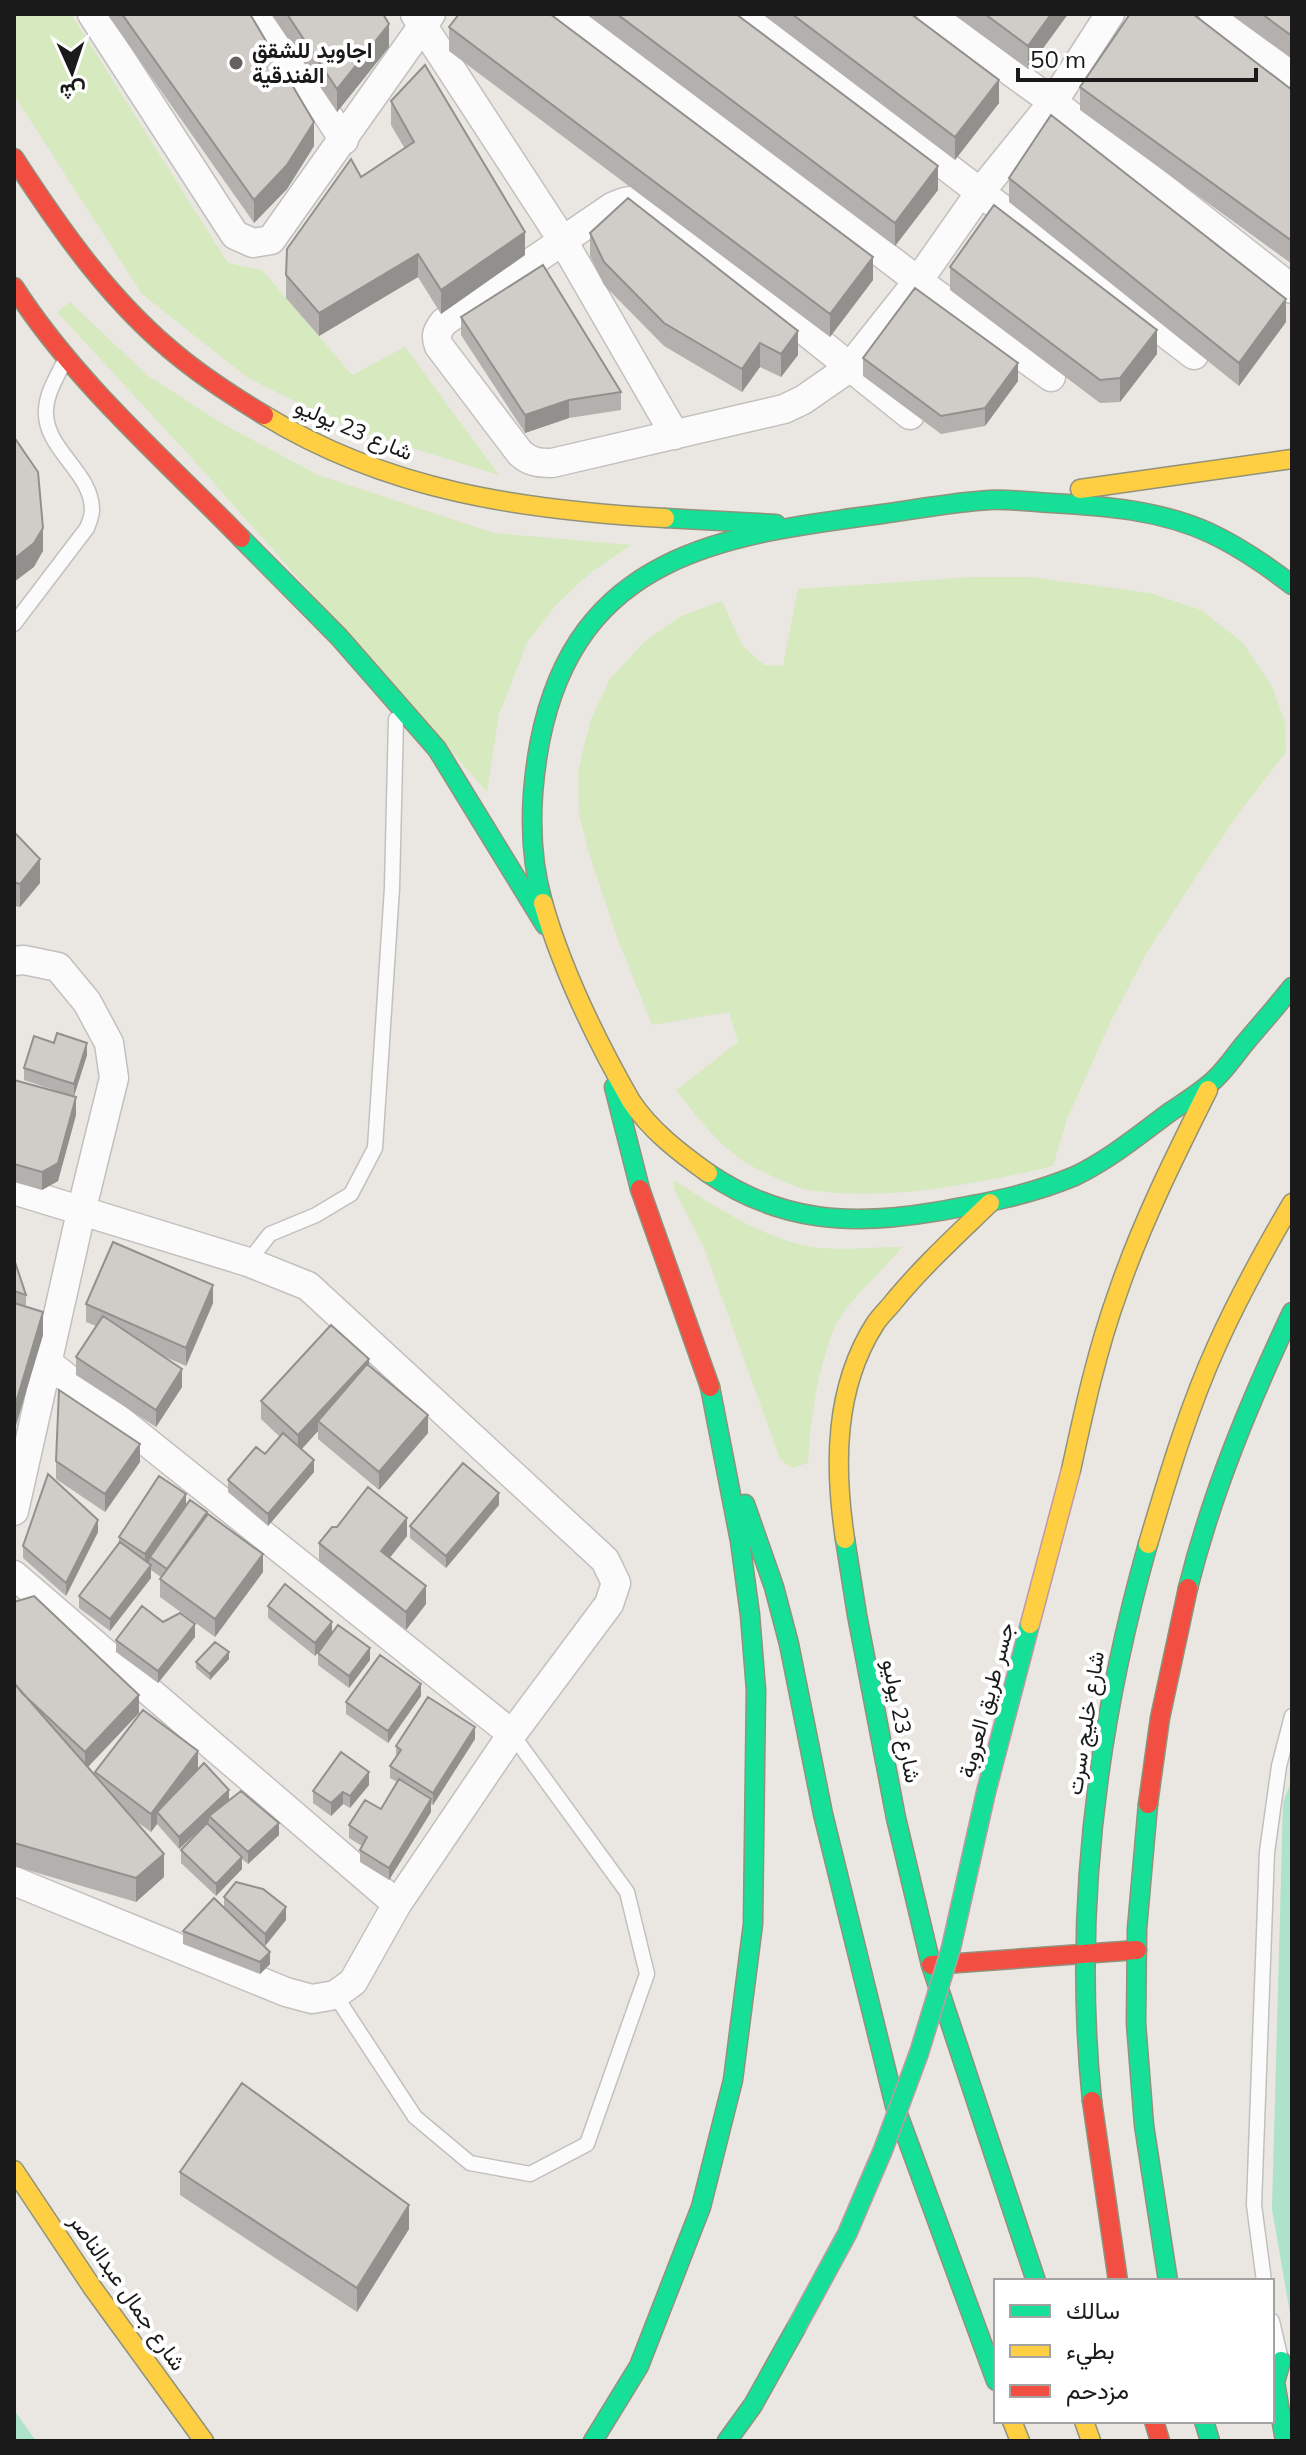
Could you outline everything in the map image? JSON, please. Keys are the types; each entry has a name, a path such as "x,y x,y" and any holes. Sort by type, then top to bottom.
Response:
{"main road":[{"name":"شارع 23 يوليو","path":"14,158 93,269 144,326 216,386 285,427 358,461 432,487 520,506 787,525"},
{"path":"14,287 30,312 95,390 339,637 437,749 557,945"},
{"path":"1292,459 787,525 684,553 631,585 608,606 570,654 554,686 543,719 531,827 538,886 579,1003 608,1061 641,1115 698,1166 729,1186 758,1201 821,1219 887,1221 990,1203 1065,1181 1100,1164 1213,1081 1292,987"},
{"path":"995,500 1093,505 1177,519 1231,541 1292,585"},
{"path":"593,2441 639,2366 673,2282 701,2207 735,2064 753,1924 756,1690 750,1615 727,1461 713,1394 640,1188 608,1061"},
{"name":"جسر طريق العروبة","path":"727,2441 753,2405 847,2234 883,2150 919,2053 951,1948 986,1792 1071,1470 1094,1368 1125,1269 1165,1173 1213,1081"},
{"name":"شارع 23 يوليو","path":"990,1203 916,1275 875,1324 848,1380 838,1439 842,1518 857,1615 896,1818 931,1965 1035,2279"},
{"name":"شارع خليج سرت","path":"1118,2279 1092,2103 1085,1952 1097,1790 1113,1679 1139,1574 1182,1432 1226,1325 1292,1203"},
{"path":"1168,2279 1142,2111 1137,2043 1137,1914 1148,1799 1163,1699 1188,1588 1223,1472 1292,1312"},
{"path":"727,1461 753,1523 789,1644 823,1814 895,2106 994,2376"},
{"path":"931,1965 1137,1950"},
{"name":"شارع جمال عبدالناصر","path":"14,2170 92,2287 204,2441"},
{"path":"1281,2361 1275,2382 1285,2441"}],"street":[{"path":"92,14 235,235 253,243 271,240 344,140 423,18 563,241 675,435"},
{"path":"261,14 344,140"},
{"path":"569,14 918,281 1051,377"},
{"path":"746,14 1194,355"},
{"path":"931,14 1053,102 1292,289"},
{"path":"910,415 849,368 647,204 636,200 624,201 563,241 444,322 437,331 439,346 529,461 552,463 784,409 803,400 849,368 918,281 981,191 1053,102 1110,14"},
{"path":"1213,14 1292,73"},
{"path":"14,961 58,967 87,1002 109,1043 114,1078 14,1511"},
{"path":"14,1190 248,1262 308,1286 605,1560 616,1583 609,1604 512,1734 397,1904 353,1982 335,1995 312,1999 286,1992 14,1881"},
{"path":"47,1362 512,1734"},
{"path":"14,1575 397,1904"}],"lane":[{"path":"14,624 87,528 92,510 87,489 55,443 45,411 48,395 67,355"},
{"path":"248,1262 270,1234 316,1215 351,1194 375,1148 392,888 397,702"},
{"path":"1264,2279 1254,2205 1267,1852 1277,1780 1292,1716"},
{"path":"335,1995 415,2117 470,2163 530,2174 587,2144 647,1974 627,1892 512,1734"},
{"path":"1274,2330 1292,2399"}],"green space":[{"path":"14,14 71,14 228,263 262,270 352,375 405,347 499,475 351,429 248,378 142,294 14,95"},
{"path":"70,302 147,375 221,423 318,475 494,533 631,545 590,573 556,605 527,643 499,714 487,792 198,465 57,312"},
{"path":"974,577 1031,577 1150,593 1201,610 1242,642 1272,686 1285,722 1286,752 1240,811 1146,954 1109,1025 1067,1119 1053,1166 962,1185 897,1193 834,1193 804,1189 743,1161 706,1128 676,1090 738,1042 729,1012 652,1025 618,940 579,814 578,771 591,719 610,679 643,643 681,616 722,601 742,645 764,665 783,666 798,589"},
{"path":"674,1180 744,1222 801,1245 830,1249 902,1247 851,1303 834,1330 816,1393 808,1463 792,1468 780,1459 704,1248 674,1189"},
{"path":"1292,1779 1292,2325 1272,2209 1283,1803"},
{"path":"14,2410 36,2441 14,2441"}],"building":[{"path":"122,14 250,14 314,122 287,165 254,200"},
{"path":"287,14 383,14 389,24 337,89"},
{"path":"459,14 550,14 873,257 830,314 449,27"},
{"path":"617,14 736,14 938,166 895,223"},
{"path":"792,14 911,14 999,80 955,137"},
{"path":"985,14 1051,14 1028,46"},
{"path":"1130,14 1193,14 1292,90 1292,241 1080,87"},
{"path":"1262,14 1292,14 1292,36"},
{"path":"425,65 525,232 441,290 418,254 319,313 286,275 287,249 351,159 361,177 414,142 391,101"},
{"path":"1051,115 1286,299 1239,363 1009,178"},
{"path":"628,198 798,331 781,354 760,343 742,369 664,323 604,262 590,233"},
{"path":"994,205 1157,330 1120,378 1100,380 950,267"},
{"path":"543,265 621,392 569,400 525,415 461,317"},
{"path":"915,288 1018,363 985,408 941,416 863,358"},
{"path":"14,437 38,472 43,528 34,543 14,559"},
{"path":"14,832 40,859 20,884 14,882"},
{"path":"57,1033 87,1043 74,1084 24,1068 34,1036 54,1043"},
{"path":"14,1080 76,1097 58,1163 42,1172 14,1164"},
{"path":"113,1242 213,1285 186,1348 86,1304"},
{"path":"14,1259 26,1295 14,1291"},
{"path":"14,1303 43,1312 14,1409"},
{"path":"103,1316 182,1369 156,1410 76,1357"},
{"path":"331,1325 369,1359 298,1435 261,1401"},
{"path":"367,1364 428,1415 379,1472 318,1421"},
{"path":"59,1390 140,1444 105,1494 56,1461"},
{"path":"283,1433 314,1460 268,1514 228,1480 256,1447 265,1454"},
{"path":"463,1463 499,1493 446,1556 410,1526"},
{"path":"48,1474 98,1520 66,1583 23,1546"},
{"path":"159,1476 186,1494 145,1554 119,1537"},
{"path":"368,1487 407,1518 381,1551 426,1586 406,1612 319,1543 332,1527 337,1527"},
{"path":"190,1500 207,1512 167,1569 150,1557"},
{"path":"208,1514 263,1554 215,1619 160,1579"},
{"path":"120,1542 151,1565 110,1619 79,1596"},
{"path":"285,1584 332,1622 315,1643 268,1606"},
{"path":"34,1596 139,1695 85,1752 14,1683 14,1602"},
{"path":"142,1606 163,1622 180,1613 195,1624 158,1671 116,1640"},
{"path":"338,1625 370,1648 349,1676 318,1653"},
{"path":"215,1642 229,1652 210,1674 196,1662"},
{"path":"380,1655 421,1684 388,1731 346,1702"},
{"path":"14,1683 164,1854 136,1878 14,1843"},
{"path":"428,1697 475,1727 433,1793 390,1766 401,1750 396,1746"},
{"path":"143,1710 198,1751 151,1814 95,1772"},
{"path":"341,1752 369,1772 350,1796 343,1792 331,1803 313,1791"},
{"path":"204,1763 229,1790 179,1837 157,1812"},
{"path":"399,1779 431,1799 389,1868 360,1850 367,1837 349,1825 365,1800 381,1809"},
{"path":"241,1791 279,1823 248,1852 209,1816"},
{"path":"207,1823 242,1857 216,1884 181,1850"},
{"path":"236,1882 263,1889 286,1907 265,1934 224,1897"},
{"path":"214,1898 270,1952 260,1962 183,1931"},
{"path":"242,2083 409,2205 357,2288 180,2172"}],"traffic: fast":[{"path":"543,903 533,843 534,781 540,741 559,678 587,630 622,593 665,565 713,546 766,532 950,504 1005,500 1112,508 1172,519 1232,544 1292,585"},
{"path":"665,518 776,524"},
{"path":"241,538 339,637 437,749 545,925"},
{"path":"708,1173 762,1202 789,1211 845,1219 934,1212 1041,1189 1100,1162 1204,1089 1292,987"},
{"path":"614,1087 640,1189"},
{"path":"1188,1588 1208,1517 1233,1447 1292,1312"},
{"path":"593,2441 639,2366 701,2207 733,2080 753,1924 756,1690 750,1615 740,1541 710,1387"},
{"path":"745,1504 774,1587 789,1644 823,1814 895,2106 994,2376"},
{"path":"845,1539 896,1818 931,1965 1035,2279"},
{"path":"1092,2101 1086,1960 1094,1820 1115,1681 1148,1544"},
{"path":"796,2328 847,2234 883,2150 919,2053 951,1948 986,1792 1030,1624"},
{"path":"1148,1804 1137,1929 1136,2023 1144,2125 1168,2279"},
{"path":"727,2441 753,2405 796,2328"},
{"path":"1281,2361 1275,2382 1285,2441"},
{"path":"1205,2423 1210,2441"}],"traffic: slow":[{"path":"264,415 311,441 359,462 457,492 559,509 665,518"},
{"path":"1080,489 1292,459"},
{"path":"543,903 581,1005 631,1101 656,1131 708,1173"},
{"path":"1071,1470 1097,1358 1127,1266 1171,1164 1208,1090"},
{"path":"845,1539 839,1484 840,1428 851,1374 861,1349 877,1321 906,1287 990,1203"},
{"path":"1148,1544 1179,1443 1207,1369 1243,1291 1292,1203"},
{"path":"1030,1624 1071,1470"},
{"path":"14,2170 92,2287 204,2441"},
{"path":"1013,2423 1020,2441"},
{"path":"1085,2423 1091,2441"}],"traffic: jam":[{"path":"14,158 70,240 134,316 193,367 264,415"},
{"path":"14,287 38,322 92,387 241,538"},
{"path":"640,1189 710,1387"},
{"path":"1148,1804 1160,1718 1188,1588"},
{"path":"931,1965 1137,1950"},
{"path":"1092,2101 1118,2279"},
{"path":"1155,2423 1160,2441"}],"place":[{"name":"اجاويد للشقق الفندقية","path":"236,63"}]}
